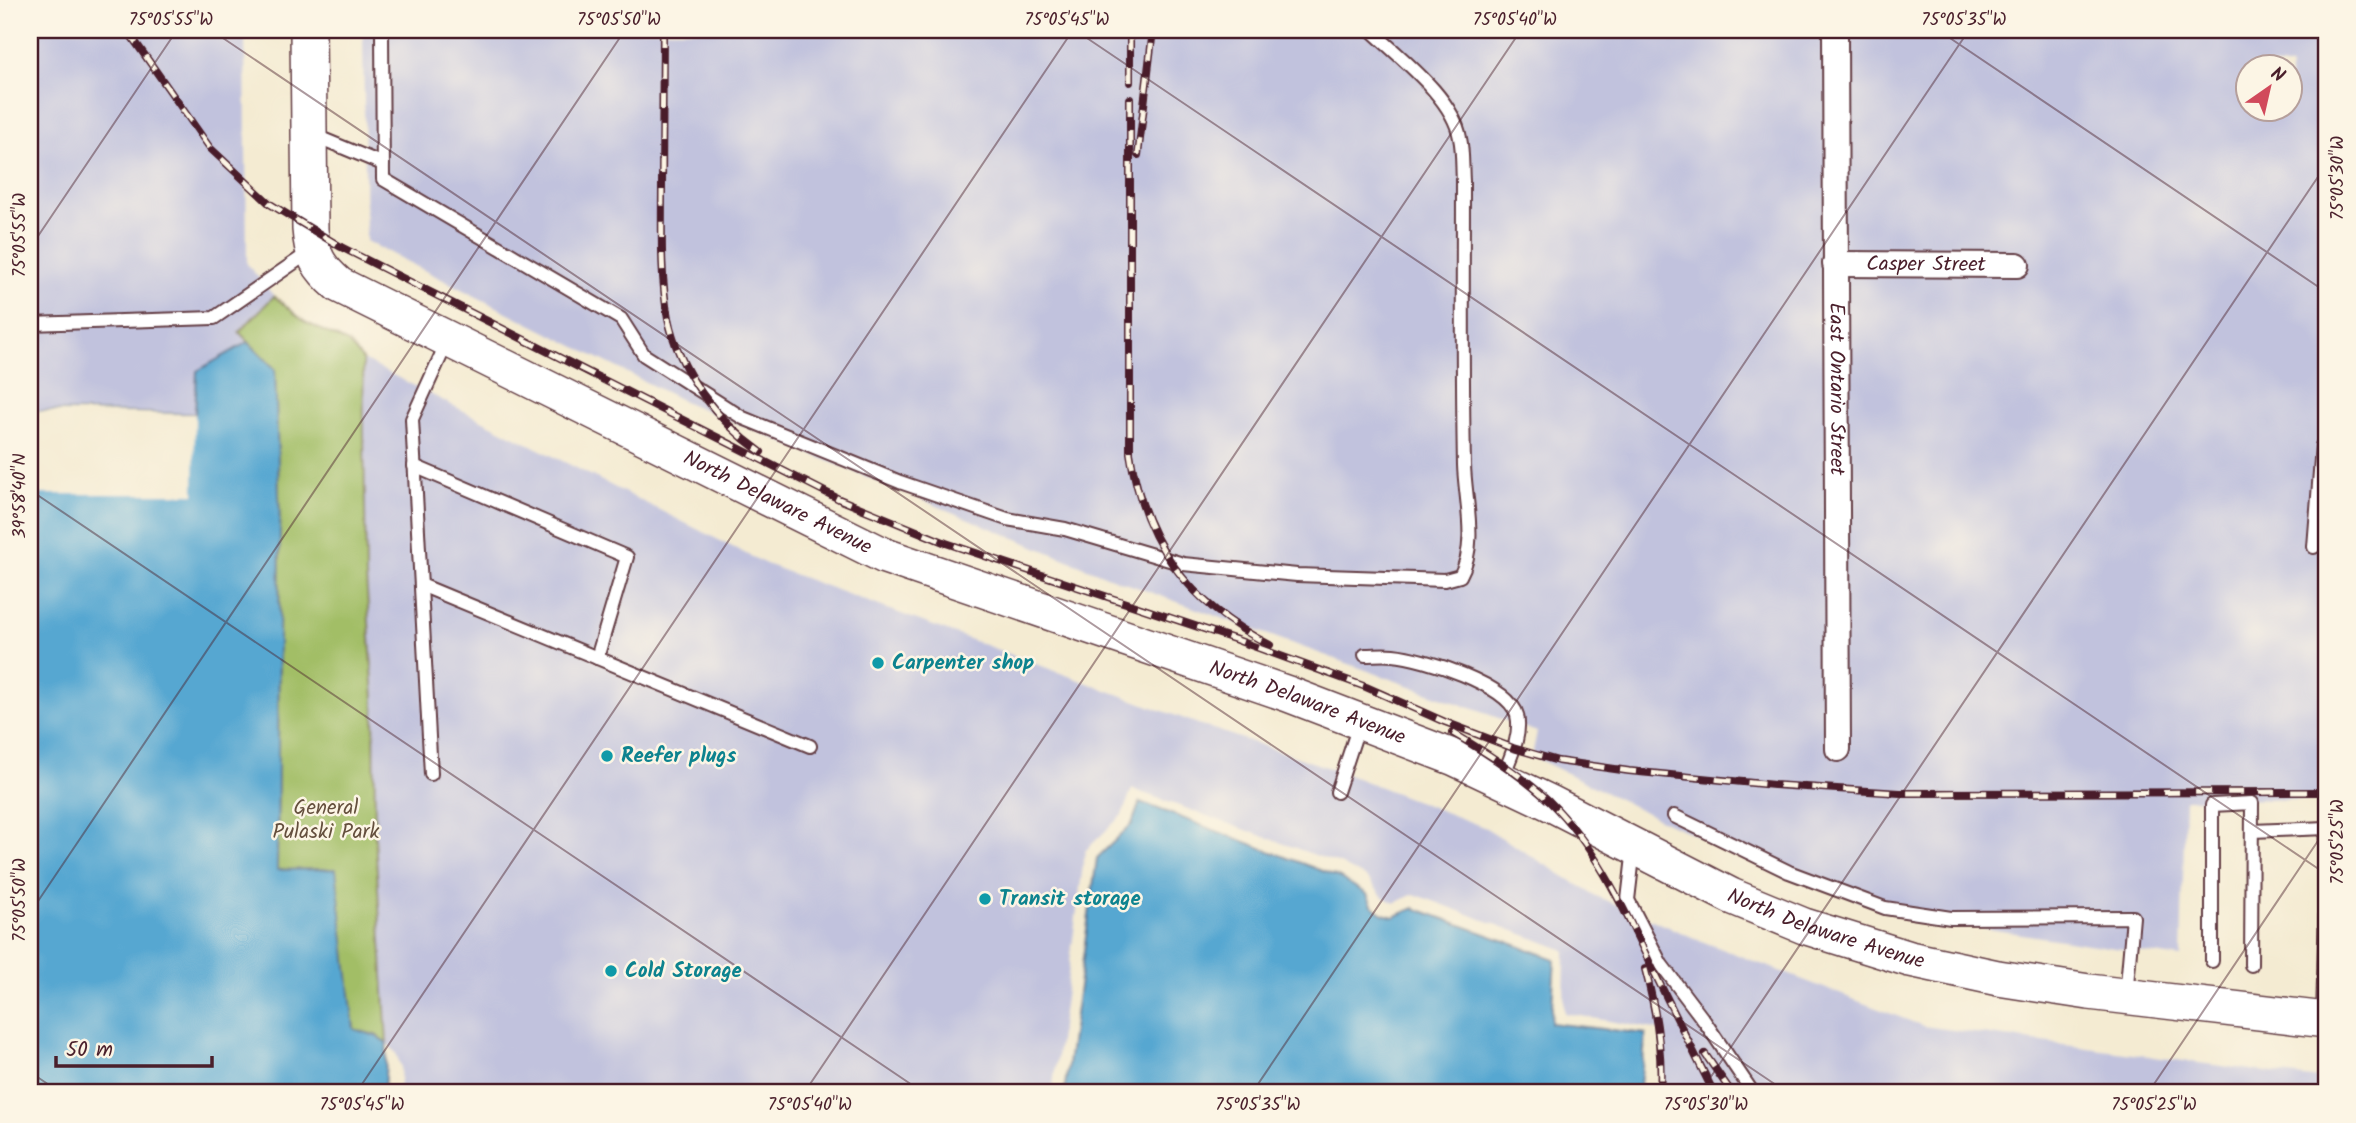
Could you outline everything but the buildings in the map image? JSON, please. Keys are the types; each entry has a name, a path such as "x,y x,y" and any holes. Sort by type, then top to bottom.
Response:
{"street":[{"path":"308,30 309,133 318,262"},
{"name":"East Ontario Street","path":"1835,30 1838,749"},
{"name":"North Delaware Avenue","path":"318,262 339,285 885,556 1288,694 1455,758 1502,779 1731,896 1804,926 1860,945 1998,978 2325,1020"},
{"name":"Casper Street","path":"1835,264 2017,265"}],"lane":[{"path":"382,30 383,179 621,319 644,355 743,418 900,482 1007,519 1065,529 1183,564 1297,575 1445,580 1460,576 1469,547 1464,467 1463,181 1460,137 1453,119 1437,93 1371,30"},
{"path":"309,133 383,164"},
{"path":"30,324 214,318 318,262"},
{"path":"431,774 412,419 448,340"},
{"path":"2314,547 2322,446 2326,445"},
{"path":"414,467 627,557 597,658"},
{"path":"421,585 810,746"},
{"path":"1366,655 1394,655 1431,664 1474,678 1502,695 1517,714 1517,736 1502,779"},
{"path":"1337,792 1360,722"},
{"path":"2212,961 2212,805 2252,803 2251,965"},
{"path":"1674,816 1789,872 1885,908 1951,918 2133,917 2126,996"},
{"path":"2252,831 2326,828 2326,845"},
{"path":"1634,848 1628,901 1661,964 1705,1022 1753,1093"},
{"path":"2325,1020 2326,904"}],"shaded area":[{"path":"30,30 245,30 247,264 274,296 240,332 248,342 197,371 195,414 30,411"},
{"path":"363,30 2326,30 2326,800 2185,799 2181,958 1896,915 1669,824 1532,756 1537,732 1114,579 683,401 366,241"},
{"path":"363,360 766,564 1201,725 1344,773 1486,828 1596,896 1704,942 1923,1026 2326,1080 2326,1093 1658,1093 1666,1031 1564,1013 1565,950 1414,894 1395,903 1383,897 1368,879 1340,864 1132,789 1122,815 1085,851 1052,1093 399,1093 401,1067 396,1053 387,1043 384,1020 375,837 374,699 366,576"}],"green space":[{"name":"General Pulaski Park","path":"274,296 305,322 348,343 363,360 366,576 374,699 375,837 387,1043 376,1035 354,1030 335,869 277,870 280,526 275,369 239,332"}],"water":[{"path":"248,342 275,369 280,526 277,870 336,869 354,1029 376,1036 387,1043 384,1093 30,1093 30,411 195,414 197,371"},
{"path":"1140,802 1338,877 1367,894 1372,905 1383,914 1394,917 1414,908 1555,959 1551,1023 1646,1034 1639,1093 1064,1093 1097,858 1132,824"}],"pier":[{"path":"30,411 195,414 194,494 30,494"}],"railway":[{"path":"127,30 210,148 270,204 341,247 839,499 946,543 1234,639 1366,687 1513,748 1558,761 1629,771 1774,785 1900,793 2326,792"},
{"path":"663,30 662,252 668,318 681,357 702,394 729,426 761,452"},
{"path":"1130,30 1130,82"},
{"path":"1138,155 1153,30"},
{"path":"1130,99 1130,453 1137,485 1146,515 1159,542 1174,567 1193,590 1241,628 1270,645"},
{"path":"1453,733 1503,764 1538,791 1567,820 1583,841 1623,908 1714,1093"},
{"path":"1645,969 1658,1031 1660,1093"},
{"path":"1705,1054 1732,1093"}],"place":[{"name":"Carpenter shop","path":"878,663"},
{"name":"Reefer plugs","path":"607,756"},
{"name":"Transit storage","path":"985,899"},
{"name":"Cold Storage","path":"611,971"}]}
